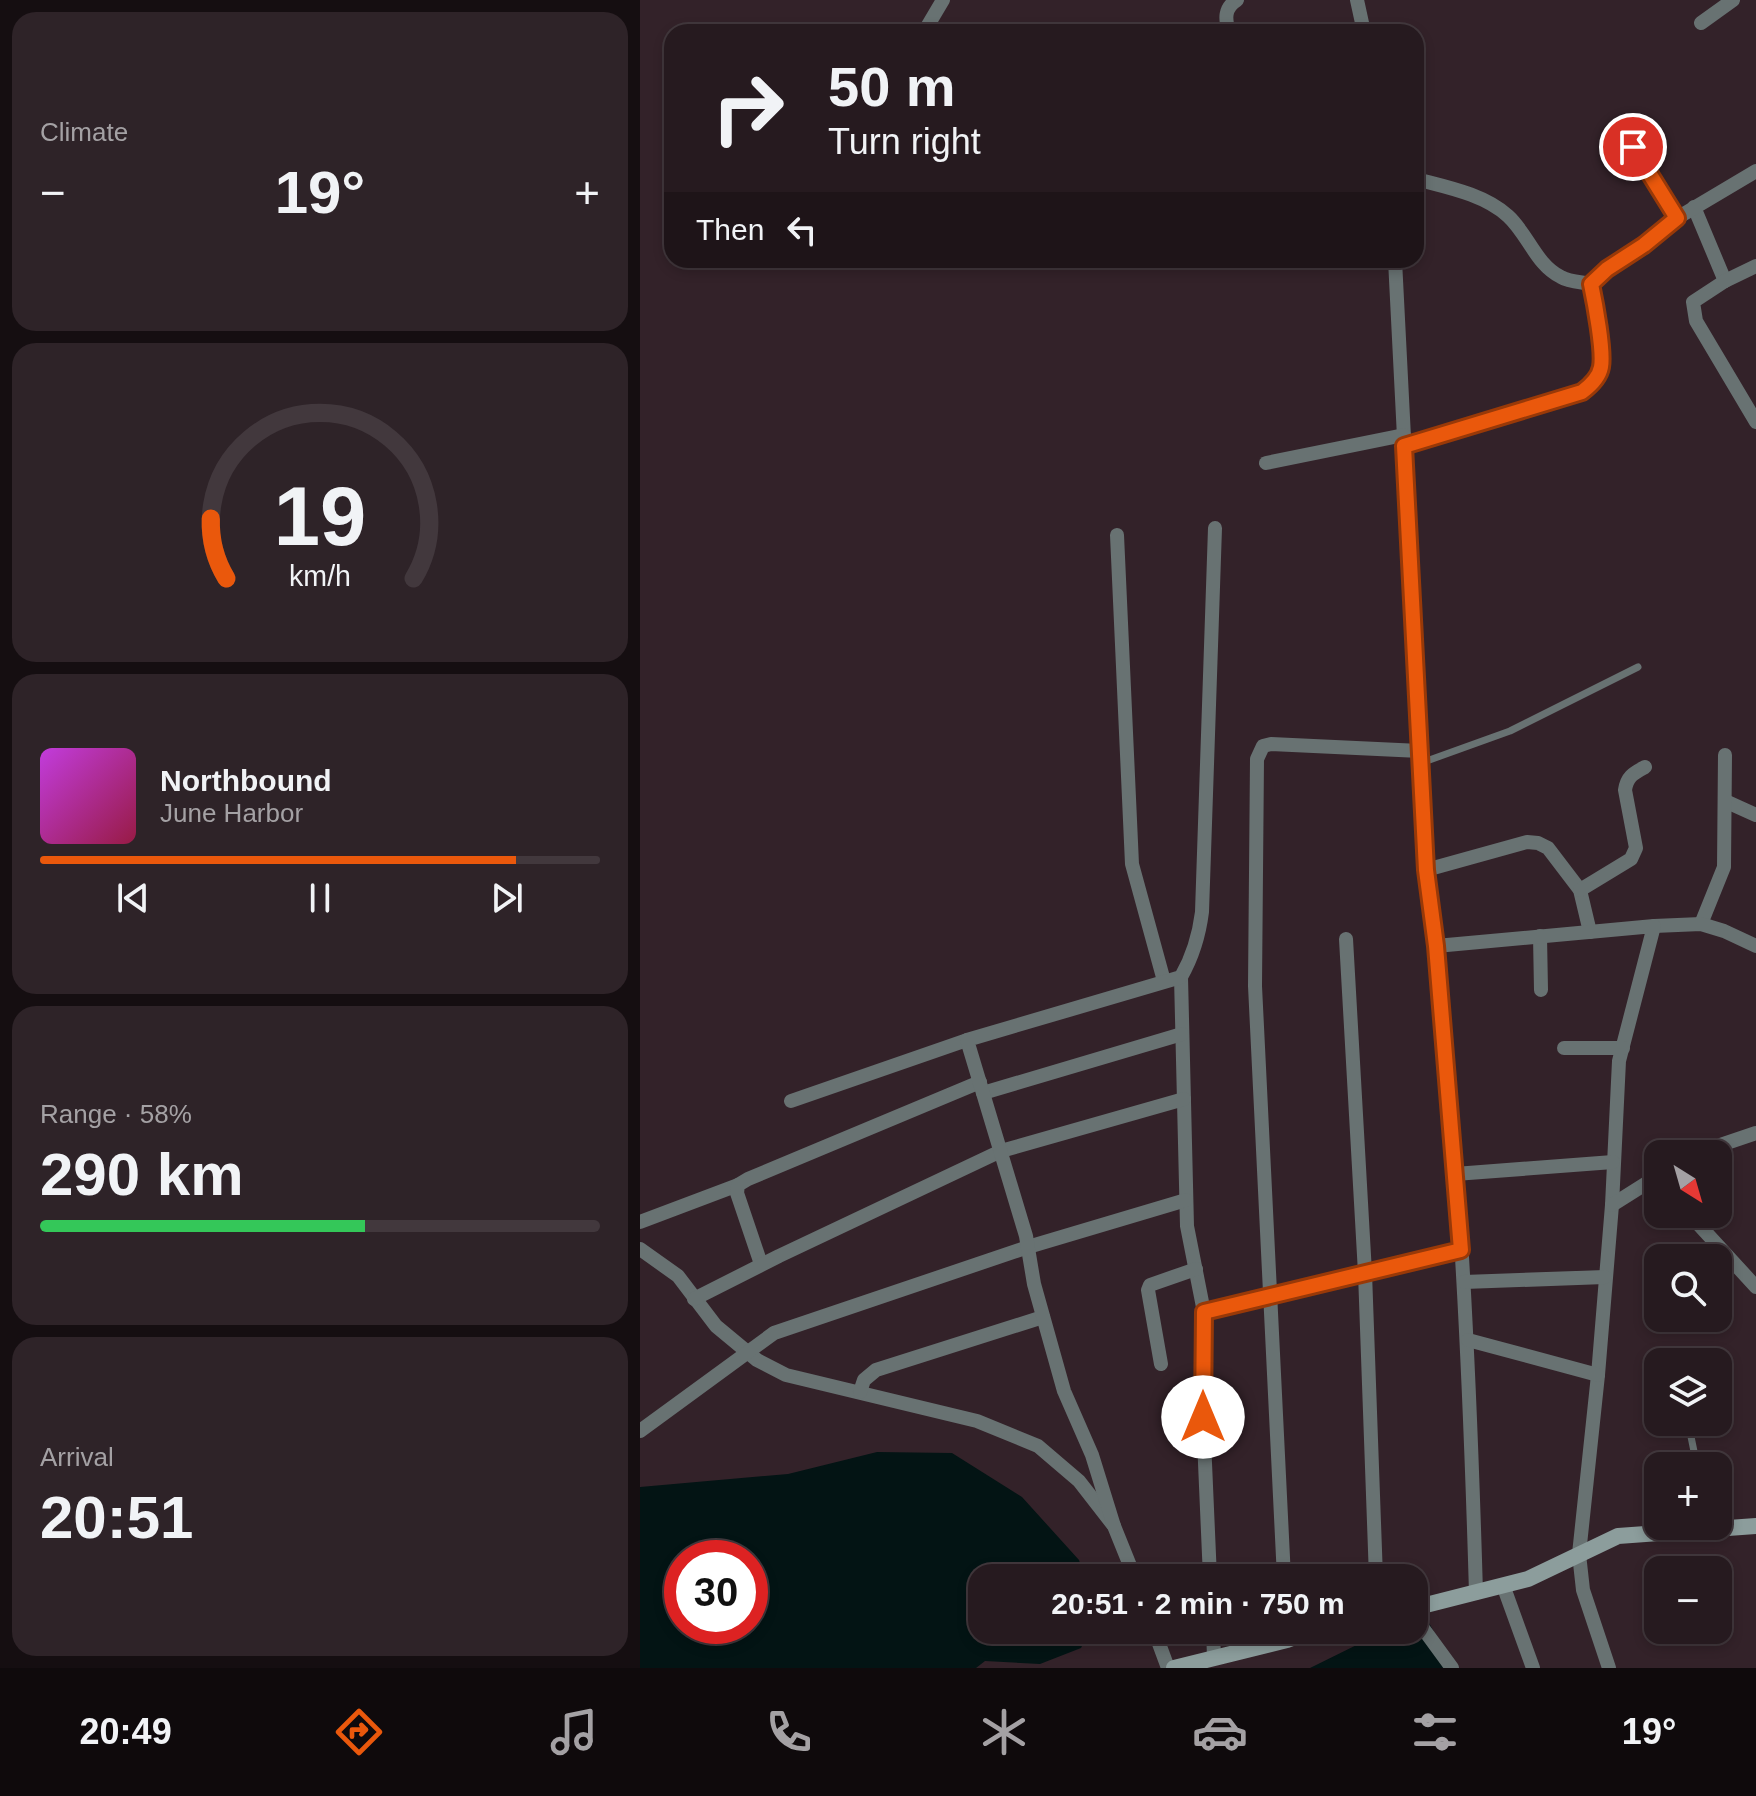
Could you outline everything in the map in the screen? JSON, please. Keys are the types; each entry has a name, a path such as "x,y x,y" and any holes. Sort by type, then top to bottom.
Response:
{"main road":[{"path":"1732,1527 1756,1526"},
{"path":"1428,1605 1528,1579 1618,1536 1644,1534"},
{"path":"1171,1668 1257,1644"}],"street":[{"path":"929,24 943,0"},
{"path":"1227,24 1227,11 1230,4 1237,0"},
{"path":"1357,0 1362,24"},
{"path":"1701,23 1733,0"},
{"path":"1633,147 1677,218"},
{"path":"1591,284 1677,218 1756,171"},
{"path":"1424,181 1451,188 1507,215 1526,236 1545,266 1562,278 1591,284"},
{"path":"1694,207 1725,281"},
{"path":"1756,266 1693,302 1696,321 1756,422"},
{"path":"1395,268 1426,870 1436,946 1468,1340 1476,1593"},
{"path":"1266,463 1404,440 1582,392 1601,369 1600,339 1591,284"},
{"path":"1209,1564 1203,1417 1204,1312 1187,1226 1181,977 1199,936 1202,912 1215,528"},
{"path":"1117,535 1132,864 1164,981"},
{"path":"1283,1564 1255,986 1259,751 1271,744 1420,757"},
{"path":"1701,924 1724,867 1725,755"},
{"path":"1580,890 1631,859 1636,848 1626,781 1645,767"},
{"path":"1725,801 1756,815"},
{"path":"1426,870 1527,842 1538,843 1548,848 1580,890 1590,932"},
{"path":"1436,946 1701,924 1756,946"},
{"path":"1609,1668 1583,1590 1579,1554 1612,1205 1619,1061 1654,926"},
{"path":"1540,936 1541,990"},
{"path":"1346,939 1365,1273 1375,1564"},
{"path":"791,1101 967,1040 1181,977"},
{"path":"640,1222 982,1087 1182,1034"},
{"path":"967,1040 1028,1247 1034,1284 1064,1391 1092,1455 1129,1564"},
{"path":"1564,1048 1623,1048"},
{"path":"694,1299 761,1264 1001,1151 1184,1099"},
{"path":"1732,1141 1756,1133"},
{"path":"1455,1174 1613,1162"},
{"path":"738,1185 737,1193 761,1264"},
{"path":"1612,1205 1644,1186"},
{"path":"640,1431 774,1333 1028,1247 1186,1200"},
{"path":"1702,1228 1756,1287"},
{"path":"640,1249 678,1276 716,1326 748,1352 786,1375 977,1421 1038,1446 1079,1481 1114,1526"},
{"path":"1204,1312 1461,1250"},
{"path":"1161,1364 1148,1290 1150,1285 1196,1269"},
{"path":"1464,1282 1605,1277"},
{"path":"860,1392 864,1380 876,1370 1043,1317"},
{"path":"1468,1340 1598,1375"},
{"path":"1503,1585 1533,1668"},
{"path":"1428,1635 1452,1668"},
{"path":"1160,1644 1171,1668"},
{"path":"1214,1644 1214,1657"}],"lane":[{"path":"1420,757 1510,731 1638,667"}],"shaded area":[{"path":"877,1452 952,1453 1022,1497 1080,1564 968,1564 968,1644 1083,1644 1081,1648 1040,1664 985,1661 976,1668 640,1668 640,1487 788,1474"},
{"path":"1428,1621 1454,1668 1310,1668 1359,1644 1428,1644"}],"route":[{"path":"1203,1417 1204,1312 1461,1250 1436,946 1426,870 1404,446 1582,392 1593,382 1601,369 1600,339 1591,284 1677,218 1633,147"}]}
